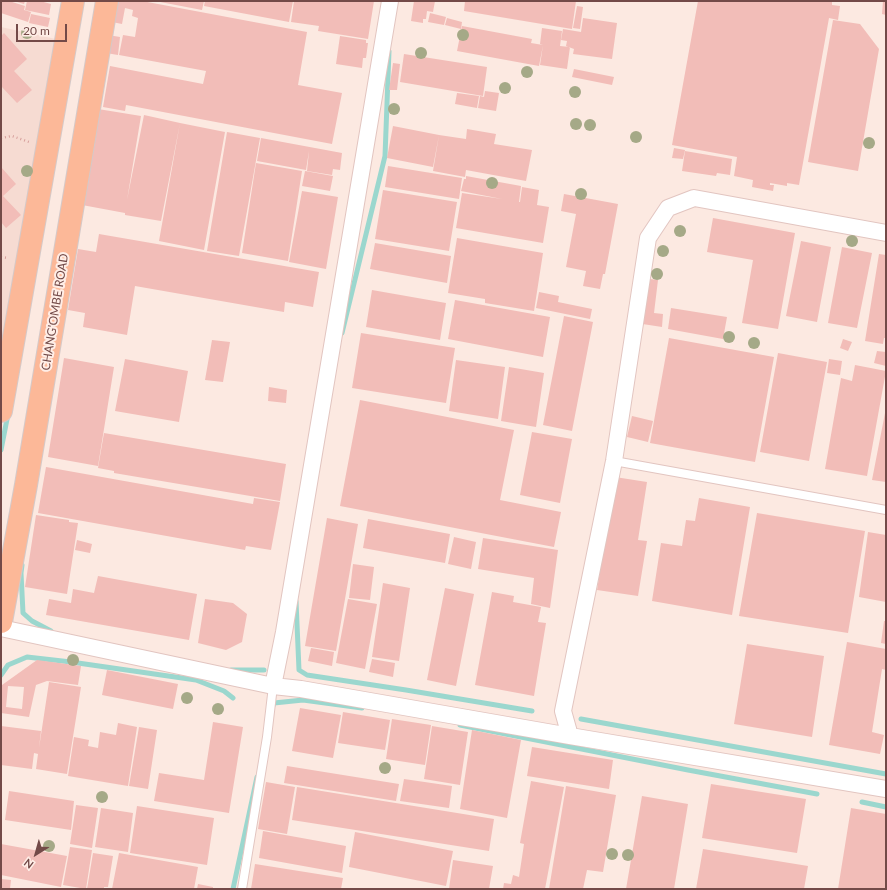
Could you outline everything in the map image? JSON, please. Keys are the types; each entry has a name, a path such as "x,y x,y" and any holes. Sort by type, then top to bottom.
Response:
{"main road":[{"path":"1,411 73,1"},
{"name":"CHANG'OMBE ROAD","path":"1,622 26,485 107,1"}],"street":[{"path":"272,686 285,624 390,1"},
{"path":"570,736 563,711 614,461 648,238 668,208 694,198 886,233"},
{"path":"1,628 272,686 301,689 886,789"}],"lane":[{"path":"614,461 886,510"},
{"path":"242,889 267,737 272,686"}],"shaded area":[{"path":"1,27 60,40 1,352"}],"building":[{"path":"1,1 9,1 25,6 24,10 31,12 28,22 1,13"},
{"path":"14,1 25,1 24,4"},
{"path":"27,1 40,1 51,4 49,15 25,10"},
{"path":"116,1 142,1 307,32 298,85 342,93 332,144 126,105 125,111 103,107 110,66 203,84 206,71 119,55 123,35 135,37 138,18 132,16 133,10 125,8 122,24 112,22"},
{"path":"155,1 204,1 202,10"},
{"path":"205,1 293,1 289,22 204,6"},
{"path":"294,1 374,1 368,39 318,31 319,26 291,22"},
{"path":"414,1 435,1 433,12 427,11 426,19 423,19 423,23 411,21"},
{"path":"465,1 576,1 572,29 464,11"},
{"path":"698,1 832,1 832,5 840,6 838,20 829,18 799,185 787,183 787,186 770,183 770,185 774,185 773,191 752,187 753,180 734,176 737,157 672,145"},
{"path":"883,1 886,1 886,15 882,14"},
{"path":"577,6 583,7 580,29 573,28"},
{"path":"430,13 446,17 444,25 428,22"},
{"path":"31,14 50,18 48,27 29,23"},
{"path":"447,18 462,22 461,29 445,25"},
{"path":"583,18 617,23 612,59 573,54 574,49 566,46 567,41 561,40 563,29 581,32"},
{"path":"833,20 860,24 879,49 858,171 808,162"},
{"path":"462,26 532,39 531,43 543,45 539,66 457,51"},
{"path":"542,28 562,31 560,46 570,47 567,69 540,65 543,45 540,44"},
{"path":"4,33 27,59 14,71 32,90 17,103 1,86 1,36"},
{"path":"108,35 120,37 118,55 106,53"},
{"path":"340,36 366,40 366,43 368,43 366,58 363,58 362,68 336,64"},
{"path":"404,54 487,67 483,96 400,82"},
{"path":"393,63 400,64 397,90 389,90"},
{"path":"574,69 614,77 612,85 572,77"},
{"path":"485,91 499,93 496,111 478,108 480,96 484,97"},
{"path":"457,93 479,96 477,108 455,104"},
{"path":"98,109 141,116 127,200 144,115 180,123 161,221 125,215 125,213 82,205"},
{"path":"180,123 225,132 204,250 159,241"},
{"path":"393,126 439,135 433,167 387,158"},
{"path":"467,129 496,134 494,144 532,150 526,181 466,170 465,177 433,171 439,135 466,139"},
{"path":"227,132 260,138 239,256 207,251"},
{"path":"261,138 342,153 340,170 333,169 332,175 307,171 309,151 306,170 257,161"},
{"path":"674,148 685,150 683,159 672,158"},
{"path":"685,151 732,159 730,175 717,173 716,176 682,171"},
{"path":"256,163 302,171 288,261 242,253"},
{"path":"388,166 462,178 459,199 385,187"},
{"path":"1,167 16,184 3,196 21,215 6,228 1,222"},
{"path":"305,171 333,176 330,191 302,186"},
{"path":"466,176 521,186 519,202 522,187 539,190 537,205 549,207 543,243 456,228 462,193 502,199 461,191"},
{"path":"383,190 457,202 449,251 375,239"},
{"path":"302,191 338,197 326,269 289,262"},
{"path":"564,194 618,204 605,274 603,274 600,289 583,286 586,271 566,267 576,214 561,211"},
{"path":"713,218 795,233 778,329 742,323 753,260 707,252"},
{"path":"99,234 319,272 313,307 285,302 284,312 135,286 127,335 83,327 85,313 68,310 78,249 96,252"},
{"path":"457,238 543,253 534,311 485,303 485,299 448,293"},
{"path":"801,241 831,247 817,322 786,316"},
{"path":"375,243 451,256 447,283 370,269"},
{"path":"842,247 872,253 857,328 828,323"},
{"path":"879,254 886,255 886,338 884,338 883,344 865,341"},
{"path":"642,278 658,280 654,313 663,314 662,327 636,323"},
{"path":"372,290 446,303 440,340 366,327"},
{"path":"539,292 559,296 558,302 592,309 590,319 536,308"},
{"path":"455,300 550,317 543,357 448,339"},
{"path":"671,308 727,317 723,339 668,329"},
{"path":"564,316 593,322 572,431 543,425"},
{"path":"361,333 455,348 446,403 352,388"},
{"path":"669,338 774,357 755,462 650,443"},
{"path":"843,339 852,342 848,351 840,348"},
{"path":"212,340 230,342 223,382 205,380"},
{"path":"877,351 886,352 886,366 874,363"},
{"path":"778,353 827,362 809,461 760,452"},
{"path":"64,358 114,367 98,466 48,457"},
{"path":"125,359 188,371 179,422 115,411"},
{"path":"829,359 842,361 840,375 827,373"},
{"path":"456,360 505,367 498,419 449,411"},
{"path":"855,365 886,371 867,476 825,469 841,378 852,381"},
{"path":"509,367 544,373 536,427 501,421"},
{"path":"269,387 287,390 286,403 268,401"},
{"path":"360,400 514,430 500,500 561,512 554,547 340,506"},
{"path":"886,413 886,482 872,480"},
{"path":"632,416 653,421 648,442 627,437"},
{"path":"532,432 572,439 560,503 520,495"},
{"path":"104,433 286,464 280,501 114,473 114,471 98,468"},
{"path":"46,467 253,504 254,498 280,502 271,550 246,546 245,550 38,513"},
{"path":"615,477 647,482 638,540 647,541 638,596 597,590"},
{"path":"699,498 750,507 732,615 652,601 661,543 682,546 686,520 695,521"},
{"path":"757,513 865,531 848,633 739,616"},
{"path":"36,515 69,520 69,522 78,523 67,594 25,587"},
{"path":"327,518 358,524 336,651 305,646"},
{"path":"368,519 450,534 445,563 363,548"},
{"path":"868,532 886,535 886,602 859,597"},
{"path":"454,537 476,542 471,569 448,564"},
{"path":"483,538 558,550 550,608 531,604 534,578 478,569"},
{"path":"77,540 92,544 90,553 75,550"},
{"path":"353,564 374,567 370,600 349,598"},
{"path":"98,576 197,594 189,640 46,615 49,599 71,603 73,589 94,593"},
{"path":"383,583 410,588 399,661 372,657"},
{"path":"445,588 474,594 456,686 427,680"},
{"path":"492,592 514,596 513,602 541,607 538,622 546,623 534,696 475,685"},
{"path":"205,599 233,603 247,614 242,642 226,650 198,643"},
{"path":"348,599 377,604 365,669 336,663"},
{"path":"884,621 886,621 886,644 881,643"},
{"path":"847,642 886,649 886,670 882,669 872,732 884,735 880,754 829,745"},
{"path":"747,644 824,656 812,737 734,724"},
{"path":"311,648 334,652 332,666 308,661"},
{"path":"372,659 395,663 393,677 369,672"},
{"path":"37,660 81,666 78,685 47,681 36,685 29,717 1,713 2,685","holes":["8,686 24,687 22,709 6,707"]},
{"path":"107,670 178,684 173,709 102,695"},
{"path":"49,682 81,687 67,774 36,769 38,754 34,753 32,769 1,765 1,726 41,731 39,748"},
{"path":"300,708 341,715 333,758 292,751"},
{"path":"343,712 390,720 385,750 338,743"},
{"path":"392,719 431,725 425,765 386,759"},
{"path":"213,722 243,727 229,813 154,801 159,773 204,780"},
{"path":"118,723 137,727 128,786 68,776 74,737 89,740 88,746 98,748 100,732 116,735"},
{"path":"432,726 468,732 460,785 424,779"},
{"path":"139,727 157,730 148,789 129,786"},
{"path":"472,730 521,740 507,818 460,809"},
{"path":"532,747 613,760 609,789 527,776"},
{"path":"287,766 399,784 396,801 284,783"},
{"path":"404,779 452,786 449,808 400,801"},
{"path":"531,781 564,787 545,889 503,889 504,883 511,884 513,875 519,877 524,844 520,843"},
{"path":"266,782 295,787 287,834 258,829"},
{"path":"711,784 806,799 797,853 702,838"},
{"path":"566,786 616,795 603,872 587,870 583,889 549,889"},
{"path":"297,787 494,819 489,851 292,820"},
{"path":"9,791 74,801 71,830 5,820"},
{"path":"642,796 688,804 674,889 626,889"},
{"path":"76,805 98,808 92,848 70,844"},
{"path":"137,806 214,818 207,865 130,853"},
{"path":"101,808 133,813 128,852 95,847"},
{"path":"851,808 886,814 886,889 838,889"},
{"path":"263,831 346,846 342,873 259,858"},
{"path":"355,832 453,851 446,886 349,867"},
{"path":"1,844 67,856 61,887 1,875"},
{"path":"70,847 92,850 86,889 63,885"},
{"path":"703,849 808,866 804,889 696,889"},
{"path":"93,853 113,856 108,887 104,887 104,889 87,889"},
{"path":"119,853 198,867 194,889 112,889"},
{"path":"453,860 493,866 489,889 449,889"},
{"path":"255,864 343,878 341,889 251,889"},
{"path":"1,879 11,880 10,889 1,889"},
{"path":"198,884 213,887 213,889 197,889"}],"waterway":[{"path":"342,333 385,156 389,51"},
{"path":"1,450 8,414"},
{"path":"22,565 23,613 32,621 51,631"},
{"path":"296,601 299,670 307,675 532,711"},
{"path":"1,675 8,665 27,657 196,680 224,691 233,698"},
{"path":"231,670 264,670"},
{"path":"272,708 274,703 303,700 362,708"},
{"path":"581,719 886,774"},
{"path":"460,725 817,794"},
{"path":"233,889 257,777"},
{"path":"862,802 886,807"}]}
